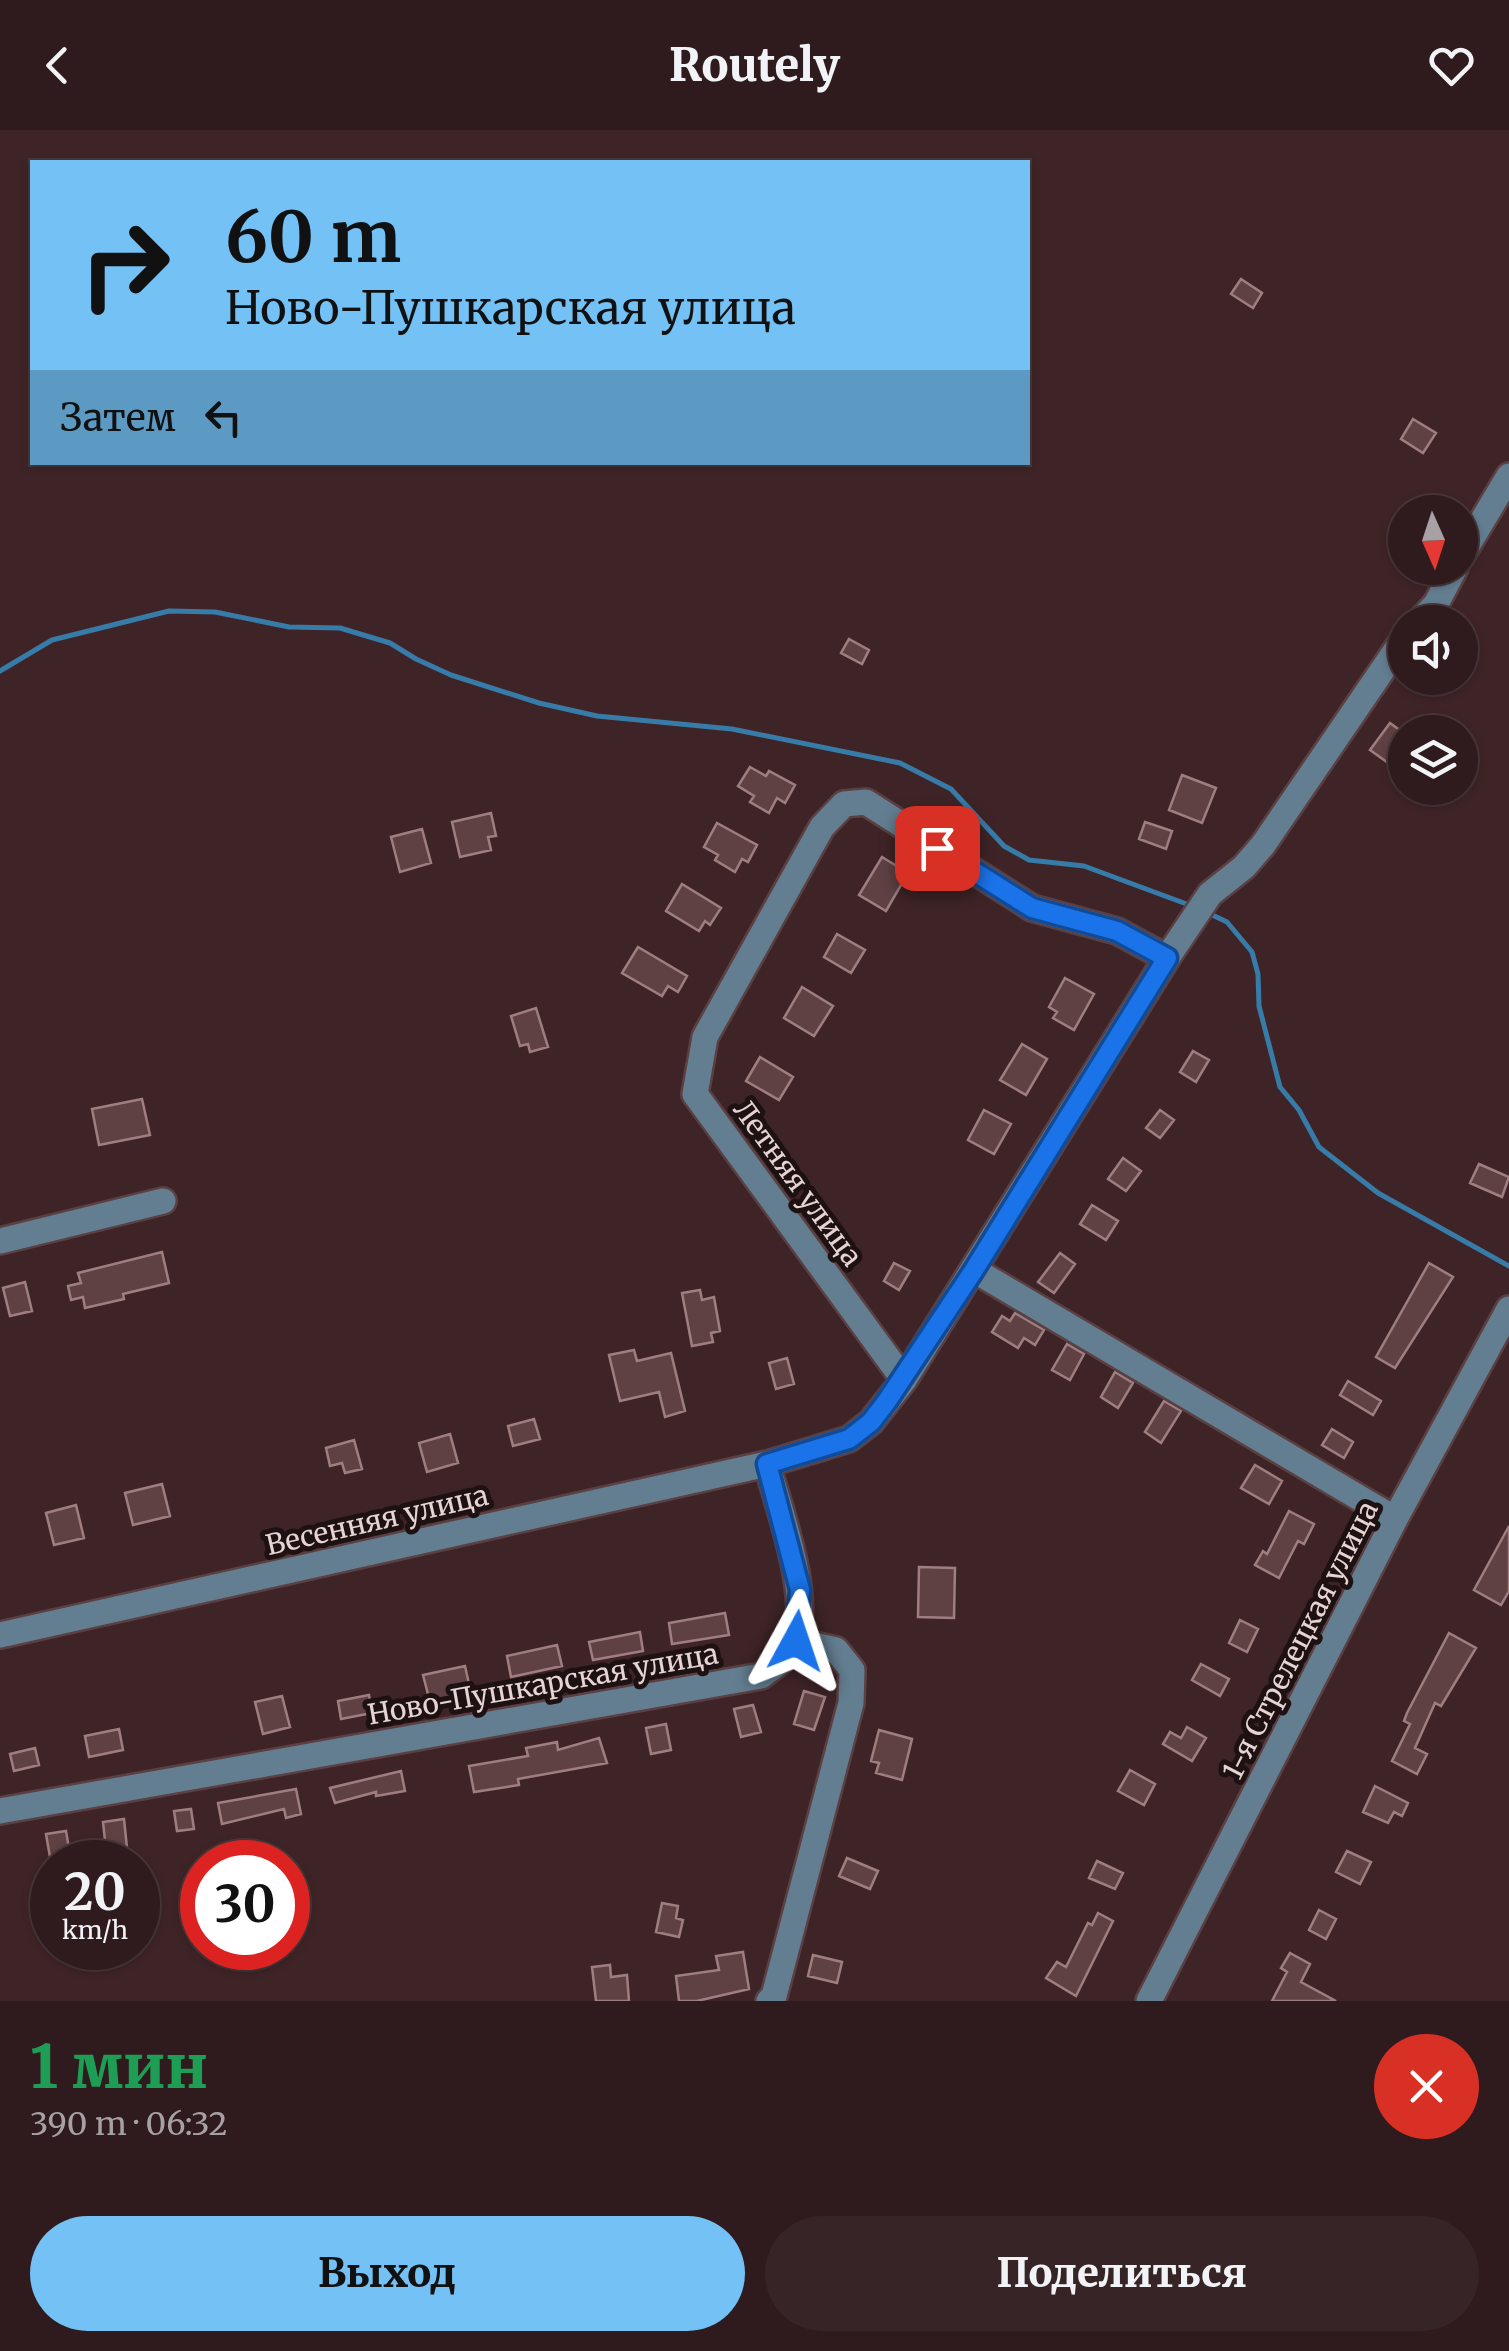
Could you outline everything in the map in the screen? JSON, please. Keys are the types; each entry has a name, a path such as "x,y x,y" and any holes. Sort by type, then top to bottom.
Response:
{"street":[{"path":"1478,528 1509,476"},
{"path":"769,2001 774,1996 850,1703 852,1670 836,1650 796,1641 800,1590 767,1464 849,1439 871,1422 904,1380 1200,909 1263,844 1388,662"},
{"name":"Летняя улица","path":"904,1380 695,1094 705,1037 822,827 844,804 866,802 1032,908 1117,931 1167,958"},
{"path":"0,1240 163,1200"},
{"path":"974,1270 1395,1519"},
{"name":"1-я Стрелецкая улица","path":"1148,2001 1395,1519 1509,1309"},
{"name":"Весенняя улица","path":"0,1635 767,1464"},
{"name":"Ново-Пушкарская улица","path":"0,1812 760,1676 786,1657 796,1641"}],"building":[{"path":"1241,279 1262,293 1253,308 1231,294"},
{"path":"1413,419 1436,433 1423,453 1401,439"},
{"path":"849,639 869,650 862,664 841,653"},
{"path":"1388,726 1388,763 1370,750"},
{"path":"750,767 766,776 769,771 795,785 785,803 777,798 769,813 750,802 754,796 738,786"},
{"path":"1182,775 1216,788 1202,823 1169,810"},
{"path":"491,813 496,836 488,837 491,850 460,857 452,822"},
{"path":"1145,822 1172,831 1166,849 1139,839"},
{"path":"717,823 757,845 748,862 742,859 735,872 715,860 718,855 704,847"},
{"path":"422,829 431,863 400,872 391,837"},
{"path":"882,857 908,873 886,911 859,895"},
{"path":"682,884 721,908 710,925 705,921 699,931 666,911"},
{"path":"837,934 865,950 851,973 824,957"},
{"path":"638,947 687,976 678,992 668,986 662,996 622,973"},
{"path":"1065,978 1094,994 1074,1030 1053,1018 1057,1012 1049,1007"},
{"path":"802,987 833,1006 814,1036 784,1018"},
{"path":"536,1008 548,1047 530,1052 528,1044 520,1046 511,1016"},
{"path":"1022,1044 1047,1059 1026,1095 1000,1080"},
{"path":"1193,1051 1209,1060 1196,1082 1180,1072"},
{"path":"760,1057 793,1077 779,1100 746,1081"},
{"path":"142,1099 150,1135 99,1145 92,1109"},
{"path":"984,1110 1011,1124 994,1154 968,1140"},
{"path":"1160,1110 1174,1120 1160,1138 1146,1128"},
{"path":"1123,1158 1141,1171 1126,1191 1108,1179"},
{"path":"1479,1164 1509,1177 1502,1197 1470,1183"},
{"path":"1092,1205 1118,1221 1106,1240 1080,1224"},
{"path":"162,1252 169,1283 85,1308 83,1297 71,1300 68,1286 81,1283 78,1273"},
{"path":"1060,1253 1075,1264 1054,1293 1038,1282"},
{"path":"894,1263 910,1271 899,1290 884,1281"},
{"path":"1429,1263 1453,1277 1395,1368 1376,1357"},
{"path":"25,1282 32,1311 10,1316 3,1288"},
{"path":"700,1290 702,1300 714,1297 720,1331 711,1333 713,1342 692,1346 682,1293"},
{"path":"1015,1313 1044,1330 1035,1345 1024,1338 1018,1348 992,1332 1002,1316 1010,1321"},
{"path":"1067,1344 1084,1354 1070,1380 1052,1370"},
{"path":"634,1350 637,1361 671,1353 685,1411 665,1417 659,1392 620,1401 609,1355"},
{"path":"787,1358 794,1384 776,1389 769,1363"},
{"path":"1115,1372 1133,1383 1118,1408 1101,1397"},
{"path":"1348,1381 1381,1401 1373,1415 1340,1395"},
{"path":"1164,1401 1181,1411 1161,1443 1145,1432"},
{"path":"534,1419 540,1439 513,1446 508,1426"},
{"path":"1332,1429 1353,1442 1344,1458 1322,1445"},
{"path":"450,1434 458,1463 427,1472 419,1443"},
{"path":"354,1440 362,1469 345,1473 342,1463 330,1466 326,1448"},
{"path":"1255,1465 1282,1481 1269,1504 1241,1488"},
{"path":"162,1484 170,1516 133,1525 125,1493"},
{"path":"76,1505 84,1538 54,1545 46,1513"},
{"path":"1289,1511 1314,1524 1304,1544 1298,1541 1279,1578 1255,1565 1263,1551 1267,1554"},
{"path":"1509,1526 1509,1591 1501,1605 1474,1590"},
{"path":"919,1567 955,1568 954,1618 918,1617"},
{"path":"725,1613 729,1635 672,1644 669,1623"},
{"path":"1240,1620 1258,1629 1247,1652 1229,1643"},
{"path":"640,1632 643,1651 593,1660 589,1642"},
{"path":"1449,1633 1476,1648 1441,1706 1435,1703 1415,1748 1427,1754 1417,1774 1392,1761 1410,1724 1404,1721 1407,1713"},
{"path":"557,1645 562,1666 511,1677 507,1656"},
{"path":"1201,1664 1229,1679 1220,1696 1192,1680"},
{"path":"465,1666 471,1693 430,1702 423,1675"},
{"path":"804,1691 825,1697 814,1730 794,1724"},
{"path":"369,1695 372,1713 341,1719 338,1701"},
{"path":"282,1696 290,1727 263,1734 255,1702"},
{"path":"753,1705 761,1732 741,1737 734,1709"},
{"path":"666,1724 671,1750 651,1754 646,1728"},
{"path":"1187,1727 1206,1738 1192,1761 1163,1744 1170,1732 1181,1738"},
{"path":"119,1729 123,1750 89,1757 85,1736"},
{"path":"879,1730 912,1739 902,1780 876,1773 879,1763 871,1761"},
{"path":"599,1738 607,1763 518,1779 519,1785 474,1792 469,1766 528,1756 526,1748 557,1742 558,1750"},
{"path":"35,1748 39,1765 14,1771 10,1754"},
{"path":"1130,1770 1155,1784 1144,1805 1118,1791"},
{"path":"401,1771 405,1791 376,1796 376,1792 335,1803 330,1788"},
{"path":"1375,1786 1408,1803 1402,1816 1394,1812 1388,1823 1363,1812"},
{"path":"296,1789 301,1814 286,1818 284,1809 222,1824 218,1803"},
{"path":"191,1809 194,1829 177,1831 174,1811"},
{"path":"124,1819 126,1840 105,1840 103,1822"},
{"path":"66,1831 68,1840 47,1840 46,1834"},
{"path":"1347,1851 1371,1862 1360,1884 1336,1872"},
{"path":"847,1858 878,1871 870,1889 839,1876"},
{"path":"1097,1861 1123,1873 1115,1889 1089,1878"},
{"path":"662,1903 678,1906 676,1918 683,1920 679,1937 656,1932"},
{"path":"1319,1910 1336,1919 1326,1939 1309,1930"},
{"path":"1098,1913 1113,1921 1076,1996 1046,1978 1057,1962 1066,1967 1088,1923 1092,1925"},
{"path":"743,1952 749,1989 697,2001 679,2001 676,1976 719,1970 716,1956"},
{"path":"1290,1953 1310,1964 1301,1982 1336,2001 1272,2001 1287,1972 1281,1968"},
{"path":"813,1955 842,1962 837,1983 808,1976"},
{"path":"610,1965 611,1977 627,1975 629,2001 596,2001 592,1967"}],"waterway":[{"path":"0,671 52,640 169,611 215,612 289,627 340,628 390,643 451,675 539,703 597,716 732,729 900,763 951,789 1004,846 1029,860 1084,866 1192,906"},
{"path":"1206,912 1227,922 1252,952 1258,974 1259,1006 1280,1087 1299,1110 1319,1147 1378,1193 1509,1266"}],"route":[{"path":"796,1641 800,1590 767,1464 849,1439 871,1422 904,1380 1167,958 1117,931 1032,908 937,848"}]}
